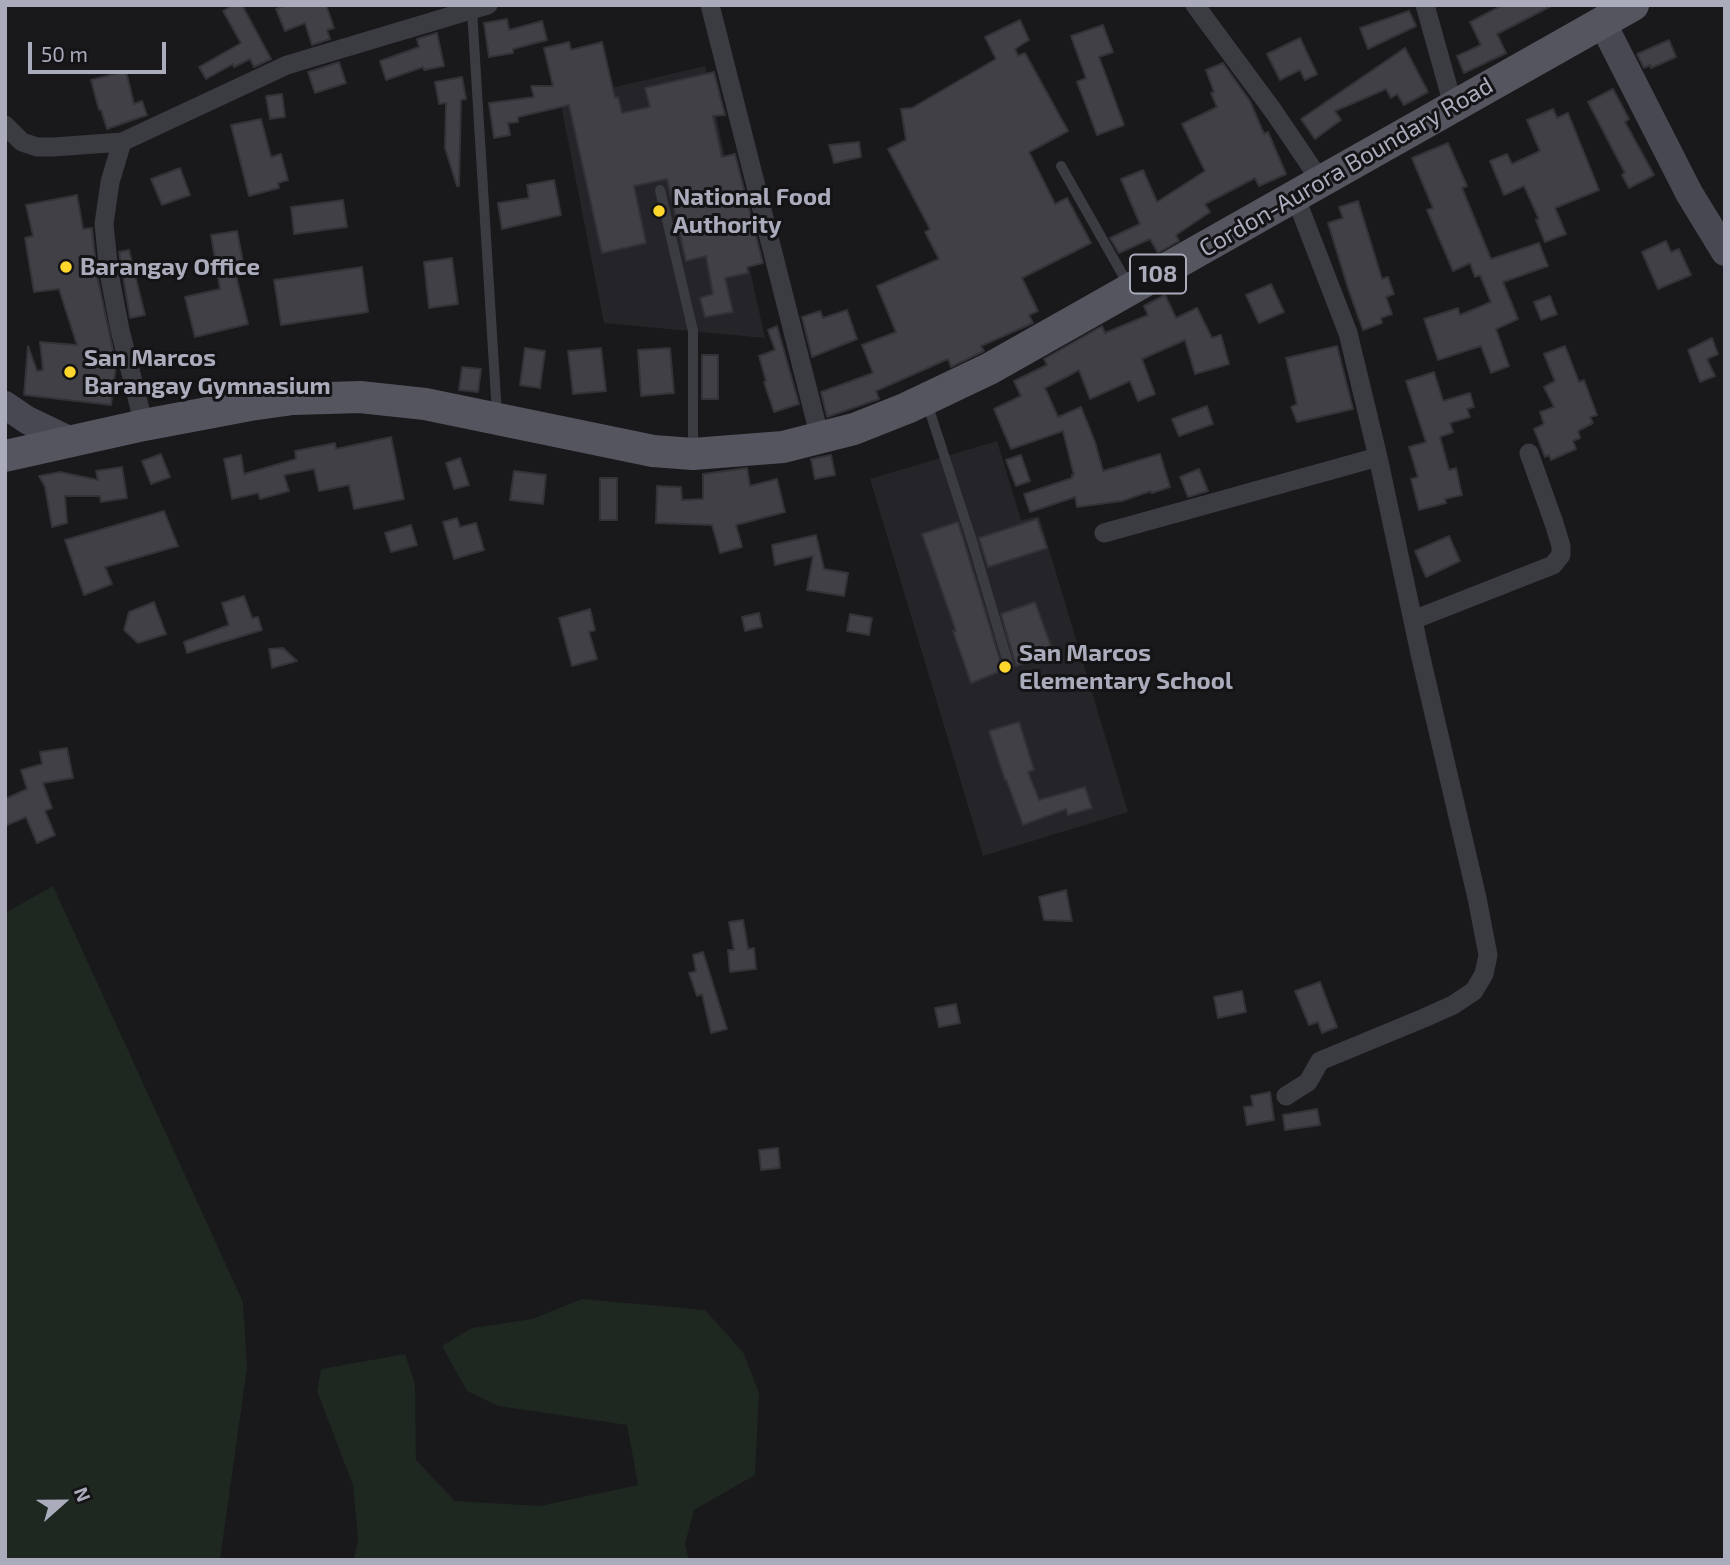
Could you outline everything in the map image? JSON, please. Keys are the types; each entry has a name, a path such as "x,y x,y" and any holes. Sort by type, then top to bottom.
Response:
{"main road":[{"name":"Cordon-Aurora Boundary Road","path":"5,456 144,425 282,400 349,397 397,400 653,451 693,454 783,447 820,438 883,419 989,369 1633,5"}],"street":[{"path":"710,5 820,438"},
{"path":"1195,5 1274,112 1307,188 1348,333 1378,457 1488,955 1484,974 1474,991 1453,1005 1320,1061 1308,1082 1286,1096"},
{"path":"1425,5 1453,105"},
{"path":"5,125 22,142 37,146 122,142 287,65 480,7"},
{"path":"1603,24 1689,193 1725,252"},
{"path":"122,142 110,182 104,224 113,296 144,425"},
{"path":"5,405 27,420 73,442"},
{"path":"1413,620 1553,565 1561,555 1555,523 1529,453"},
{"path":"1104,533 1378,457"}],"lane":[{"path":"480,7 497,419"},
{"path":"1061,166 1131,289"},
{"path":"660,190 693,331 693,454"},
{"path":"926,399 1009,666"}],"shaded area":[{"name":"National Food Authority","path":"705,66 765,338 604,323 560,100"},
{"name":"San Marcos Elementary School","path":"997,441 1021,520 1039,516 1128,812 983,856 870,479"},
{"path":"53,886 243,1302 247,1368 220,1560 5,1560 5,913"},
{"path":"582,1299 705,1310 743,1352 759,1393 755,1475 694,1510 685,1544 689,1560 354,1560 358,1539 353,1485 317,1391 321,1369 405,1354 415,1384 416,1460 455,1501 540,1506 638,1485 627,1425 498,1406 467,1391 442,1346 472,1328 532,1319"}],"building":[{"path":"233,5 242,5 271,59 254,67 250,59 234,67 233,64 206,79 199,67 241,43 223,11"},
{"path":"286,5 326,5 334,28 327,30 330,39 312,45 305,23 285,31 276,9"},
{"path":"1503,5 1553,5 1497,34 1506,53 1464,73 1457,56 1481,45 1470,22"},
{"path":"1409,11 1416,26 1368,49 1360,28"},
{"path":"507,19 509,30 542,21 547,40 513,49 513,53 489,57 484,23"},
{"path":"1020,20 1029,40 1015,49 1018,56 1025,53 1068,131 1029,152 1055,204 1067,198 1091,243 1022,278 1038,311 1029,315 1033,323 981,346 984,351 951,367 948,359 876,391 879,399 827,417 821,392 873,373 862,345 896,332 877,286 939,259 925,232 930,229 888,149 906,140 901,109 912,108 996,59 985,37"},
{"path":"1103,25 1113,52 1099,57 1124,125 1097,135 1077,82 1086,78 1071,36"},
{"path":"437,33 444,66 424,70 423,67 386,80 380,61 419,47 417,39"},
{"path":"1300,38 1317,74 1305,80 1300,70 1280,80 1267,54"},
{"path":"1669,40 1676,57 1651,68 1650,65 1644,68 1637,54"},
{"path":"569,42 571,50 602,42 615,98 618,97 622,113 650,107 645,88 714,72 725,115 713,116 722,157 735,154 763,263 747,267 748,273 725,278 733,312 705,317 700,298 713,294 706,256 686,261 667,179 634,186 646,243 602,253 569,105 518,117 518,122 508,123 510,135 494,138 489,103 534,97 531,86 553,86 544,48"},
{"path":"1405,48 1428,92 1404,105 1397,94 1391,98 1386,89 1335,111 1341,120 1315,139 1301,119"},
{"path":"339,62 346,83 315,93 308,72"},
{"path":"1223,63 1250,101 1264,134 1268,132 1286,174 1259,186 1255,178 1205,204 1210,212 1176,235 1179,241 1158,253 1150,239 1119,253 1110,238 1140,224 1121,179 1143,170 1157,202 1205,171 1182,124 1217,107 1206,70"},
{"path":"126,71 134,104 142,101 147,115 107,129 91,80"},
{"path":"462,77 466,99 461,100 457,186 445,148 446,103 439,104 435,82"},
{"path":"1613,89 1629,119 1625,122 1654,175 1629,188 1622,175 1625,173 1588,102"},
{"path":"282,94 285,117 270,119 266,96"},
{"path":"1553,109 1557,118 1568,113 1599,190 1555,208 1566,234 1545,242 1536,220 1539,219 1524,186 1504,195 1490,161 1507,154 1512,164 1540,151 1527,120"},
{"path":"261,119 271,157 281,154 288,180 278,183 279,188 249,196 231,125"},
{"path":"859,142 861,157 834,163 829,145"},
{"path":"1448,143 1467,186 1462,188 1491,259 1539,243 1548,266 1503,282 1518,319 1496,329 1509,366 1491,373 1481,346 1438,360 1424,319 1458,308 1460,315 1491,302 1480,275 1475,277 1470,263 1453,271 1427,210 1433,208 1412,158"},
{"path":"180,168 190,195 162,205 151,179"},
{"path":"554,180 561,215 502,229 498,203 529,198 527,185"},
{"path":"77,195 83,229 92,228 97,275 116,364 111,405 24,395 28,346 37,371 43,370 40,342 77,345 59,289 34,292 25,238 33,236 26,205"},
{"path":"343,200 347,227 294,234 291,207"},
{"path":"1358,201 1382,279 1388,277 1394,294 1386,297 1392,314 1381,318 1382,323 1363,330 1328,223 1343,218 1339,207"},
{"path":"237,231 243,262 233,264 248,324 195,337 185,297 220,289 211,235"},
{"path":"1666,241 1671,252 1679,249 1691,275 1658,289 1642,252"},
{"path":"129,250 145,315 130,318 119,252"},
{"path":"452,258 458,304 429,308 424,262"},
{"path":"362,267 368,312 281,325 274,280"},
{"path":"1271,284 1284,312 1259,323 1246,295"},
{"path":"1165,295 1176,318 1197,308 1212,338 1221,335 1229,364 1195,374 1185,340 1142,359 1155,394 1138,401 1130,381 1090,399 1079,370 1045,388 1058,417 1081,407 1103,471 1160,454 1170,487 1122,501 1077,507 1075,497 1030,512 1024,494 1074,475 1063,431 1011,449 994,409 1021,396 1014,381 1047,365 1044,359 1102,326 1105,333 1148,315 1144,306"},
{"path":"1550,296 1557,314 1541,320 1534,302"},
{"path":"847,310 857,339 812,357 802,317 820,311 823,318"},
{"path":"777,326 799,404 774,412 759,356 775,350 768,330"},
{"path":"1712,338 1718,354 1707,359 1715,376 1700,382 1688,350"},
{"path":"1337,346 1353,409 1297,422 1291,407 1297,404 1286,358"},
{"path":"1565,346 1579,382 1584,380 1597,415 1590,417 1593,423 1578,431 1580,438 1573,441 1576,449 1551,460 1549,455 1545,457 1534,429 1544,424 1540,412 1554,407 1544,387 1555,381 1544,354"},
{"path":"525,348 545,351 540,388 520,385"},
{"path":"601,348 606,391 573,394 568,351"},
{"path":"670,348 674,393 641,396 638,350"},
{"path":"702,355 718,355 718,399 702,399"},
{"path":"462,367 481,369 478,392 459,390"},
{"path":"1434,372 1443,401 1470,393 1474,407 1467,409 1470,417 1450,423 1453,432 1440,437 1449,470 1456,468 1462,495 1445,499 1446,503 1419,510 1411,479 1418,477 1409,447 1426,442 1406,381"},
{"path":"1207,406 1213,424 1179,436 1172,419"},
{"path":"391,437 404,499 354,509 349,485 319,491 314,469 284,475 289,491 260,499 258,493 232,499 224,459 241,455 244,474 296,459 295,451 335,443 336,449"},
{"path":"161,454 170,477 151,484 142,461"},
{"path":"831,455 835,475 815,479 811,459"},
{"path":"1021,455 1030,481 1016,486 1006,460"},
{"path":"460,458 469,485 454,489 446,463"},
{"path":"122,467 127,498 101,502 100,496 65,496 67,523 52,527 45,487 39,476 60,472 98,480 96,471"},
{"path":"747,468 750,486 777,479 785,512 736,525 742,547 720,553 712,525 656,523 657,486 681,487 682,500 703,499 703,474"},
{"path":"1199,469 1208,491 1188,497 1180,477"},
{"path":"514,471 546,475 543,504 510,500"},
{"path":"600,478 617,478 617,520 600,520"},
{"path":"164,511 178,546 105,567 112,584 84,595 65,540"},
{"path":"457,518 460,527 476,523 484,550 454,559 443,522"},
{"path":"1037,519 1047,548 988,567 979,538"},
{"path":"958,522 1003,670 971,683 922,534"},
{"path":"411,525 417,545 391,552 385,533"},
{"path":"816,535 824,569 848,573 844,596 807,590 813,556 775,565 772,545"},
{"path":"1449,536 1460,561 1426,577 1415,551"},
{"path":"244,596 252,618 258,617 262,630 187,653 184,642 229,625 222,603"},
{"path":"154,602 166,634 138,643 124,630 129,612"},
{"name":"San Marcos Elementary School","path":"1035,602 1053,652 1016,666 1001,614"},
{"path":"590,609 595,630 589,632 597,659 572,666 559,618"},
{"path":"759,613 762,627 745,631 742,617"},
{"path":"850,614 872,618 869,635 847,631"},
{"path":"283,648 297,661 272,668 269,649"},
{"path":"1019,722 1034,770 1028,772 1039,800 1085,787 1092,808 1068,815 1066,809 1023,825 989,731"},
{"path":"67,748 73,778 43,783 52,808 45,811 55,835 37,843 26,817 5,826 5,799 27,789 21,770 42,764 40,752"},
{"path":"1066,890 1072,921 1044,920 1039,897"},
{"path":"743,920 748,949 754,948 756,969 730,972 728,950 734,950 729,922"},
{"path":"703,952 727,1029 711,1033 702,994 697,996 689,973 696,971 693,955"},
{"path":"1320,982 1337,1027 1322,1033 1318,1022 1309,1025 1295,991"},
{"path":"1242,991 1246,1012 1218,1018 1214,997"},
{"path":"956,1004 960,1023 939,1027 935,1008"},
{"path":"1270,1092 1274,1120 1247,1125 1244,1107 1253,1106 1251,1096"},
{"path":"1317,1109 1320,1125 1285,1130 1283,1115"},
{"path":"778,1148 780,1168 761,1170 759,1150"}],"place":[{"name":"National Food Authority","path":"659,211"},
{"name":"Barangay Office","path":"66,267"},
{"name":"San Marcos Barangay Gymnasium","path":"70,372"},
{"name":"San Marcos Elementary School","path":"1005,667"}]}
